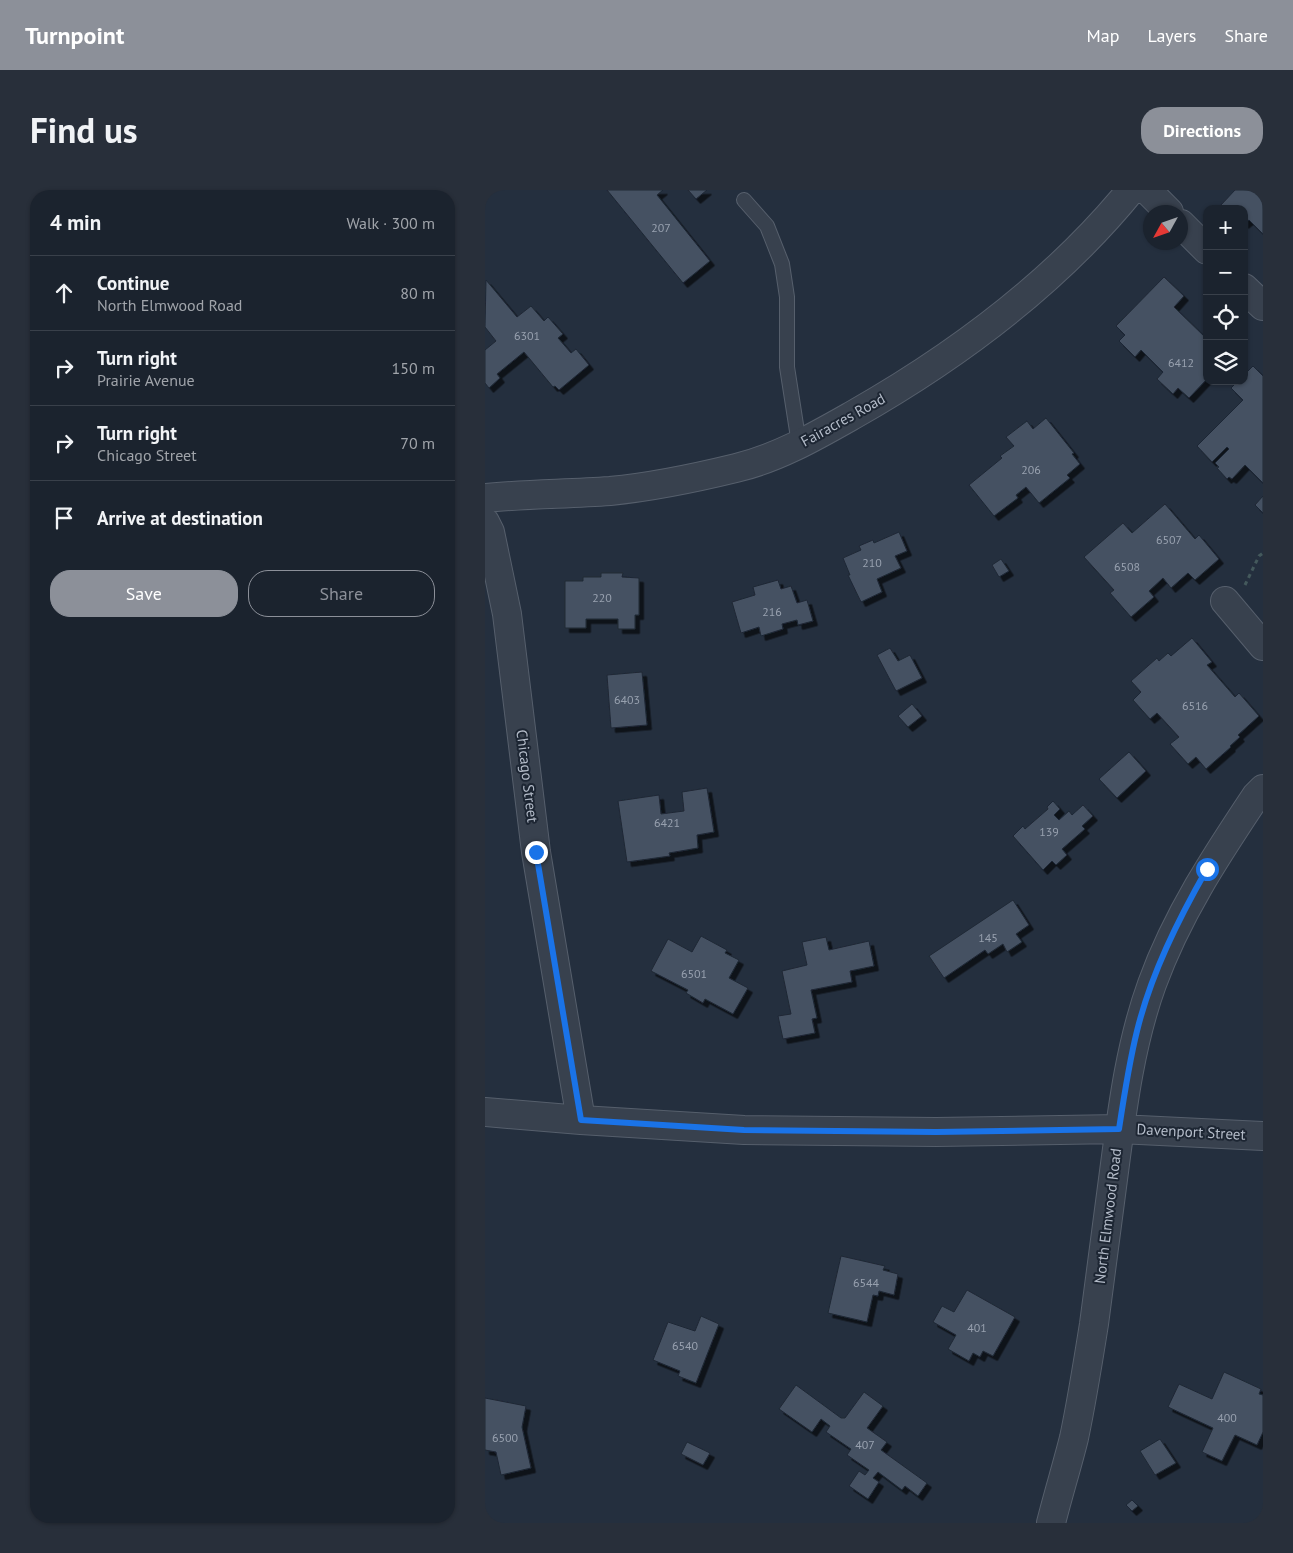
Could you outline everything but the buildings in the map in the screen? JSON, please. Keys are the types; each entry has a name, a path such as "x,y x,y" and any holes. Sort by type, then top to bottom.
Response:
{"street":[{"name":"Fairacres Road","path":"485,498 611,490 666,483 738,468 773,456 811,439 898,390 996,321 1075,253 1110,216 1131,190"},
{"path":"1147,190 1162,205"},
{"path":"1188,231 1203,246"},
{"path":"1248,292 1263,306"},
{"name":"Chicago Street","path":"485,522 489,532 507,614 537,861 581,1120"},
{"path":"1229,605 1263,646"},
{"name":"North Elmwood Road","path":"1051,1523 1073,1438 1094,1326 1119,1129 1137,1029 1152,983 1190,899 1207,869 1256,796 1263,789"},
{"name":"Davenport Street","path":"485,1112 744,1130 936,1132 1119,1129 1263,1136"}],"lane":[{"path":"744,200 767,226 782,264 787,297 787,367 799,444"}],"path":[{"path":"1229,605 1259,556 1263,553"}],"route":[{"path":"536,852 581,1120 744,1130 936,1132 1119,1129 1137,1029 1152,983 1169,942 1207,869"}]}
